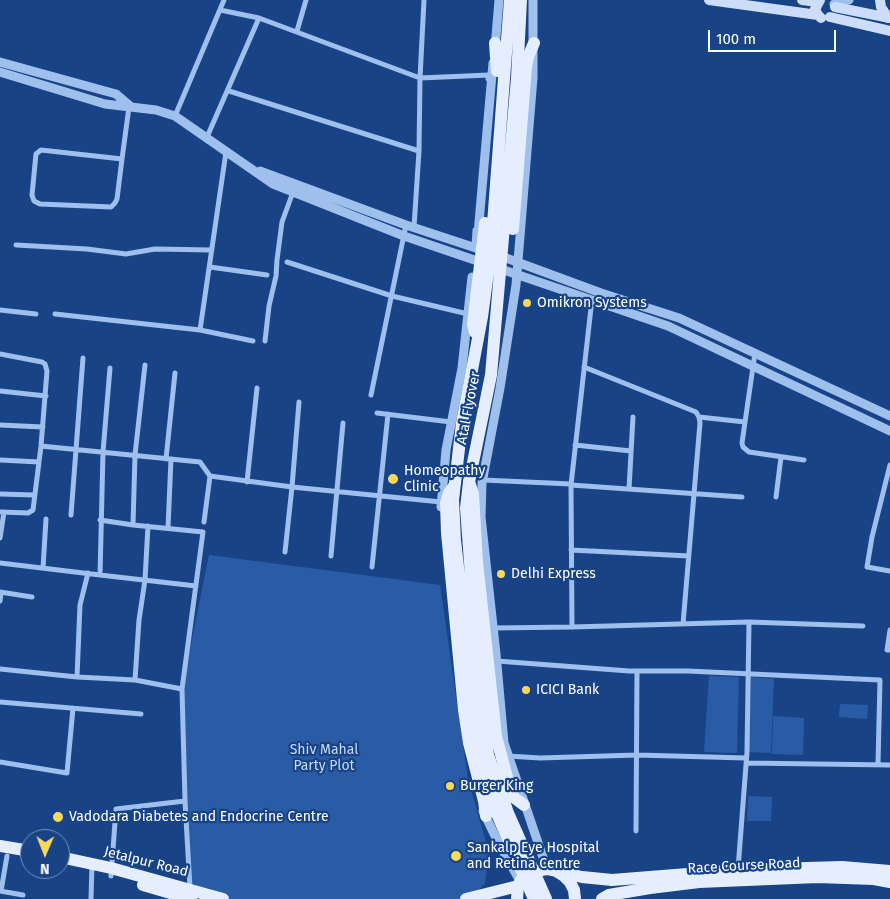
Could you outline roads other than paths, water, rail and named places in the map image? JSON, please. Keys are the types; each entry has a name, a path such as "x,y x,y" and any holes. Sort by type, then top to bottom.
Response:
{"main road":[{"name":"Atal Flyover","path":"510,0 491,250 478,341 462,423 453,500 455,540 479,754 495,810 534,899"},
{"name":"Atal Flyover","path":"521,0 517,78 491,375 469,482 466,508 488,755 508,813 546,899"},
{"path":"709,0 818,15 824,18 830,17 890,31"},
{"path":"802,0 819,1 815,9 818,15"},
{"path":"880,0 881,7 889,18"},
{"path":"830,17 840,2 889,18"},
{"path":"478,341 473,324 489,189 497,71 495,43"},
{"path":"495,338 501,329 506,289 526,67 534,43"},
{"path":"469,482 473,494 477,562 496,736 512,796 524,805"},
{"path":"455,484 449,493 446,503 447,533 466,718 473,761 486,816"},
{"path":"2,852 20,851"},
{"path":"2,852 20,856"},
{"name":"Jetalpur Road","path":"70,860 190,895 223,899"},
{"name":"Jetalpur Road","path":"70,865 92,867"},
{"name":"Race Course Road","path":"552,870 582,877 612,880 738,875 842,867 890,871"},
{"path":"466,899 519,883 538,870 552,870 564,876 570,882 576,899"},
{"name":"Race Course Road","path":"602,899 610,895 627,895 738,875 874,879 890,882"},
{"path":"517,899 519,883"}],"street":[{"path":"175,116 224,0"},
{"path":"297,31 306,0"},
{"path":"371,395 404,236 410,226 419,151 424,0"},
{"path":"475,247 499,0"},
{"path":"533,0 533,78 517,274 500,388 483,480 481,517 504,743 524,805 552,870"},
{"path":"220,10 259,18 420,78 489,75 474,260 462,368 446,450 441,502 442,540 462,722 474,786 498,842 519,883"},
{"path":"207,137 259,18"},
{"path":"0,62 116,94 130,106"},
{"path":"0,72 106,104 156,110 175,116 270,182 293,192 404,236 474,260 517,274 679,318 890,416"},
{"path":"229,90 419,151"},
{"path":"122,160 41,150 36,154 32,195 34,201 40,204 111,207 117,199 130,106"},
{"path":"200,330 226,152"},
{"path":"251,168 410,226 518,262 674,329 890,431"},
{"path":"265,341 269,306 276,276 276,260 282,222 293,192"},
{"path":"16,245 87,249 126,254 155,249 211,250"},
{"path":"287,262 392,296 468,314"},
{"path":"210,268 268,275"},
{"path":"572,628 571,484 593,295"},
{"path":"0,310 36,314"},
{"path":"55,314 200,330 253,341"},
{"path":"755,353 742,443 746,450 804,460"},
{"path":"0,354 42,362 45,364 47,371 41,446 33,510 31,513 2,512 0,538"},
{"path":"70,515 83,358"},
{"path":"134,524 135,455 146,366"},
{"path":"584,367 696,412 700,417 683,624"},
{"path":"100,575 103,452 110,368"},
{"path":"168,528 168,459 175,374"},
{"path":"247,482 257,388"},
{"path":"0,392 46,396"},
{"path":"285,552 298,402"},
{"path":"377,413 451,422"},
{"path":"372,567 388,414"},
{"path":"629,489 634,417"},
{"path":"700,417 745,422"},
{"path":"331,556 343,423"},
{"path":"0,424 42,427"},
{"path":"575,445 631,451"},
{"path":"41,446 200,462 210,476 204,522"},
{"path":"776,497 781,457"},
{"path":"0,460 39,462"},
{"path":"890,465 872,537 867,568 890,571"},
{"path":"210,476 247,482 441,502"},
{"path":"483,480 571,484 742,498"},
{"path":"0,494 34,496"},
{"path":"43,568 46,519"},
{"path":"100,520 203,532 182,689 190,895"},
{"path":"135,680 139,620 145,580 148,526"},
{"path":"570,550 689,556"},
{"path":"0,563 196,586"},
{"path":"78,677 80,605 88,573"},
{"path":"0,601 0,593 32,597"},
{"path":"493,628 572,628 749,622 863,626"},
{"path":"738,875 746,761 749,622"},
{"path":"890,630 887,650 890,650"},
{"path":"497,661 637,671 688,671 880,680 878,764"},
{"path":"0,669 78,677 135,680 182,689"},
{"path":"636,831 637,671"},
{"path":"0,702 141,714"},
{"path":"0,762 67,773 72,708"},
{"path":"508,756 540,758 637,755 746,761 890,765"},
{"path":"111,872 116,808 185,801"},
{"path":"2,852 1,891 23,895"},
{"path":"91,899 92,867"}],"place":[{"name":"Omikron Systems","path":"527,303"},
{"name":"Homeopathy Clinic","path":"393,479"},
{"name":"Delhi Express","path":"501,574"},
{"name":"ICICI Bank","path":"526,690"},
{"name":"Burger King","path":"450,786"},
{"name":"Vadodara Diabetes and Endocrine Centre","path":"58,817"},
{"name":"Sankalp Eye Hospital and Retina Centre","path":"456,856"}],"park label":[{"name":"Shiv Mahal Party Plot","path":"324,758"}]}
